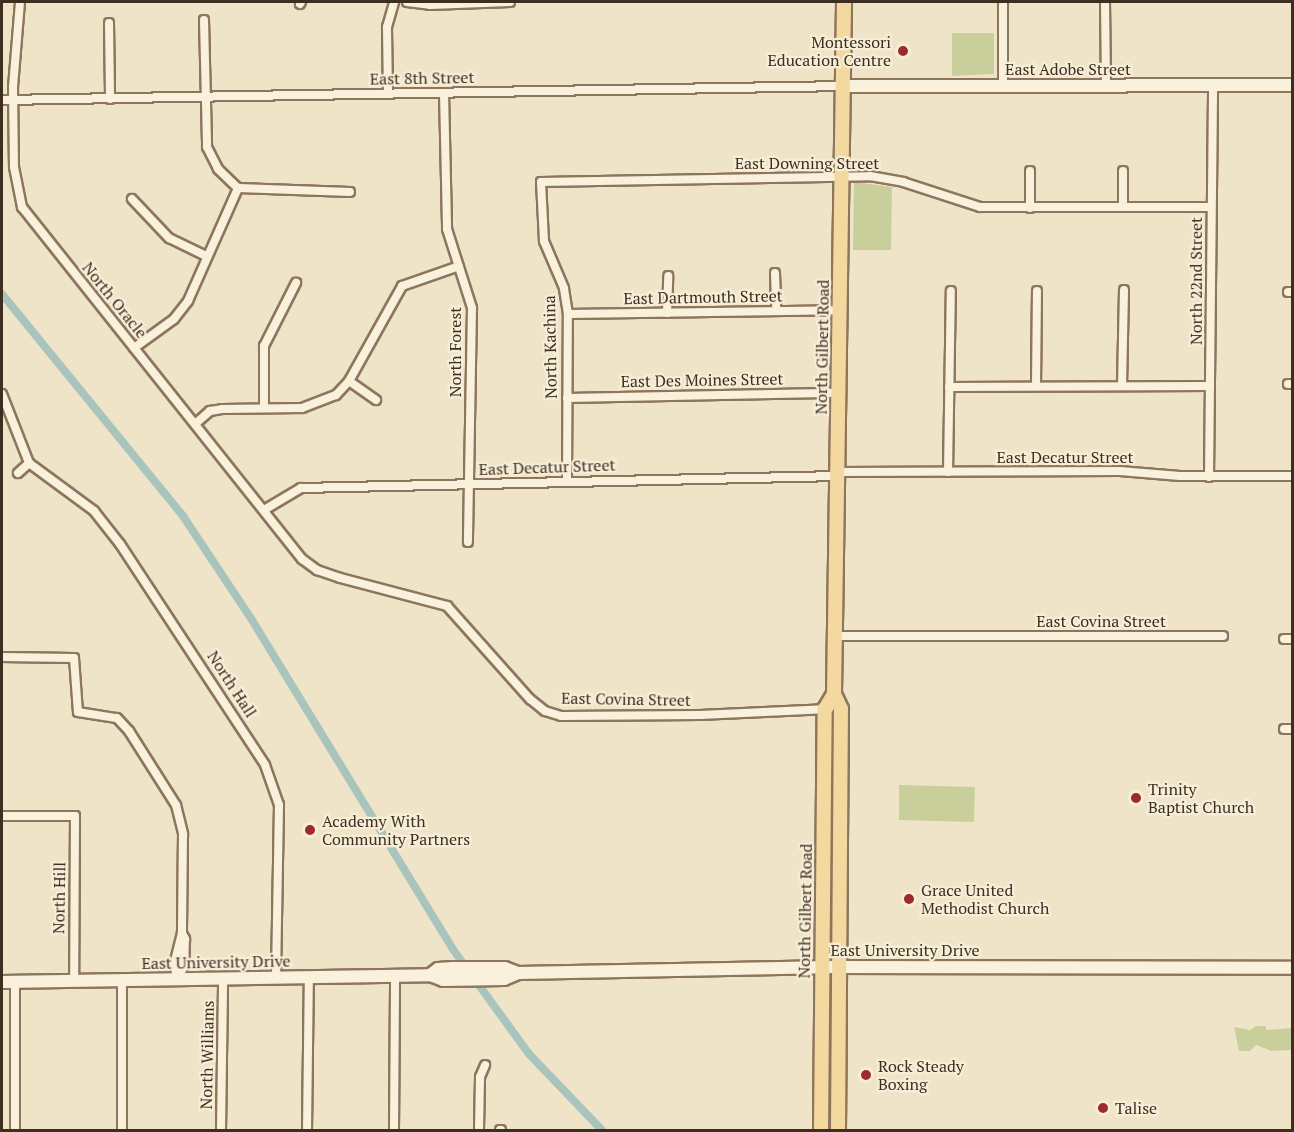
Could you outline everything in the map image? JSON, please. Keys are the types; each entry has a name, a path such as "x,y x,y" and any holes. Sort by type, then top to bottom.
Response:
{"main road":[{"name":"North Gilbert Road","path":"838,1131 841,710 834,694 844,2"},
{"name":"East Adobe Street","path":"843,86 1293,85"},
{"name":"North Gilbert Road","path":"821,1131 820,967 825,709 834,694"},
{"path":"824,772 830,781 833,816 840,820"},
{"path":"823,820 831,827 833,851 840,869"},
{"name":"East University Drive","path":"2,982 430,975 443,980 462,980 504,979 518,973 820,967 1293,968"},
{"name":"East University Drive","path":"430,975 438,969 453,968 505,968 518,973"},
{"path":"821,1097 839,1097"}],"street":[{"name":"North Oracle","path":"20,2 14,100 15,188 22,207 302,558 317,570"},
{"path":"388,93 387,27 394,2"},
{"path":"406,2 430,5 510,2"},
{"path":"1003,2 1003,86"},
{"path":"1105,2 1106,86"},
{"path":"204,20 207,147 218,169 238,188 350,192"},
{"path":"109,23 110,99"},
{"name":"East 8th Street","path":"2,100 843,86"},
{"name":"North 22nd Street","path":"1209,477 1213,86"},
{"name":"North Forest","path":"444,93 447,229 472,308 468,542"},
{"path":"1030,171 1030,208"},
{"path":"1123,171 1123,207"},
{"name":"East Downing Street","path":"541,182 841,175 895,179 980,207 1211,207"},
{"name":"North Kachina","path":"541,182 544,241 564,288 568,314 567,480"},
{"path":"134,348 174,319 188,301 238,188"},
{"path":"132,199 162,233 206,256"},
{"path":"195,424 210,411 321,404 336,395 349,381 402,286 459,266"},
{"path":"775,273 776,311"},
{"path":"667,313 668,276"},
{"path":"264,408 264,346 296,284"},
{"path":"1122,386 1124,290"},
{"path":"948,472 951,291"},
{"path":"1036,386 1037,291"},
{"name":"East Dartmouth Street","path":"568,314 839,310"},
{"path":"349,381 376,400"},
{"path":"949,387 1210,386"},
{"name":"East Des Moines Street","path":"567,398 838,393"},
{"path":"2,394 29,463 18,473"},
{"name":"North Hall","path":"29,463 94,511 120,544 266,765 279,805 276,978"},
{"name":"East Decatur Street","path":"264,510 301,489 567,480 1120,471 1209,477 1293,476"},
{"name":"East Covina Street","path":"317,570 447,606 530,699 545,711 561,716 770,715 825,709 841,710"},
{"name":"East Covina Street","path":"835,636 1223,636"},
{"path":"2,657 74,658 78,712 117,718 129,730 176,805 183,834 182,933 174,965 178,980"},
{"name":"North Hill","path":"2,816 75,816 74,981"},
{"path":"394,1131 395,976"},
{"path":"308,1131 309,977"},
{"name":"North Williams","path":"221,1131 223,979"},
{"path":"122,980 122,1131"},
{"path":"15,982 15,1131"},
{"path":"479,1131 480,1077 485,1065"}],"green space":[{"path":"952,33 994,33 994,74 952,76"},
{"path":"854,182 892,187 891,250 853,250"},
{"path":"899,785 975,787 974,822 899,820"},
{"path":"1256,1026 1266,1026 1266,1030 1292,1028 1292,1050 1272,1051 1256,1045 1250,1051 1239,1051 1234,1027 1250,1030"}],"waterway":[{"path":"2,294 183,516 252,620 452,948 529,1054 602,1130"}],"place":[{"name":"Montessori Education Centre","path":"903,51"},
{"name":"Trinity Baptist Church","path":"1136,798"},
{"name":"Academy With Community Partners","path":"310,830"},
{"name":"Grace United Methodist Church","path":"909,899"},
{"name":"Rock Steady Boxing","path":"866,1075"},
{"name":"Talise","path":"1103,1108"}]}
